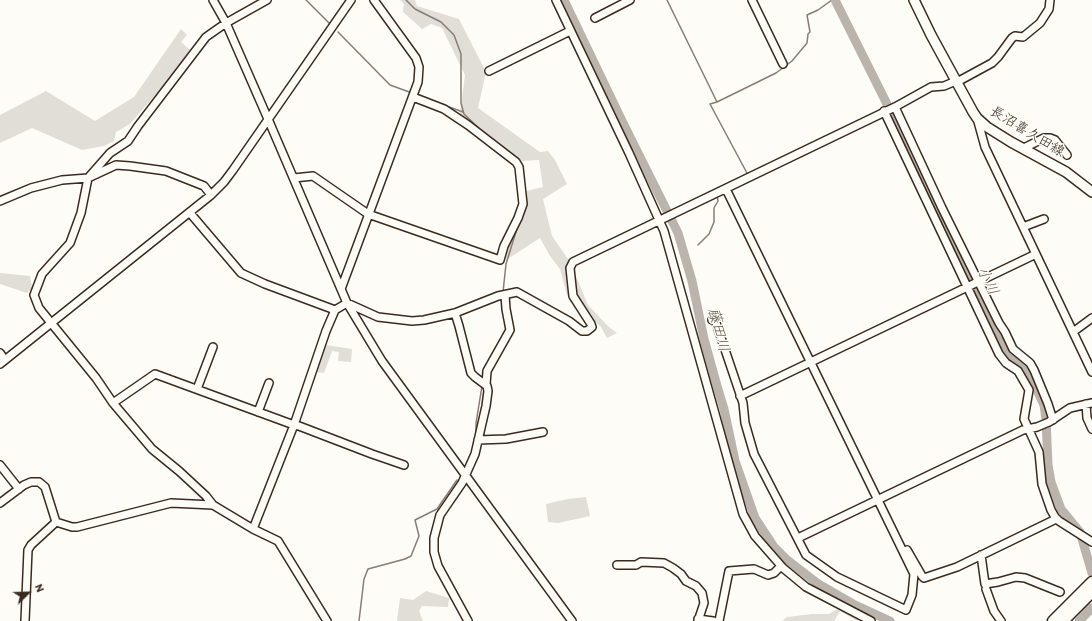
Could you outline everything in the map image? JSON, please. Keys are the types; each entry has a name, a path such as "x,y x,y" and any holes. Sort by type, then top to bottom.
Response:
{"highway":[{"path":"1053,621 1092,582"},
{"path":"1063,621 1092,592"}],"main road":[{"name":"長沼喜久田線","path":"914,0 931,35 977,118 987,127 1066,172 1092,192"}],"street":[{"path":"213,0 226,23 347,303 382,361 572,621"},
{"path":"267,0 226,23 206,38 128,141 110,153 88,178 81,213 70,243 42,274 34,295 39,308 96,378 113,403 152,449 179,471 213,505 253,529 278,541 327,621"},
{"path":"0,353 2,362 212,195 224,182 350,0"},
{"path":"341,288 418,82 419,67 416,58 374,0"},
{"path":"556,0 630,154 664,231 743,514 755,536 781,566 806,587 871,621"},
{"path":"595,18 630,0"},
{"path":"752,0 783,64"},
{"path":"347,303 378,317 412,321 424,320 455,313 498,296 513,292 520,293 569,321 582,331 588,331 592,327 591,324 573,296 570,268 574,262 895,107 931,88 944,86 956,81 994,61 1012,38 1015,36 1023,37 1040,23 1049,9 1050,0"},
{"path":"489,71 570,31"},
{"path":"294,178 313,176 368,214 500,260 504,246 518,218 523,204 523,176 519,167 516,162 468,125 444,109 413,97"},
{"path":"895,107 978,282 1013,349 1030,363 1034,370 1048,404 1048,422"},
{"path":"884,112 999,354 1006,363 1018,371 1029,390 1024,419 1039,452 1042,484 1050,510 1056,519 1092,542"},
{"path":"977,118 985,147 1092,372"},
{"path":"1024,148 1044,138 1050,138 1055,140 1067,155"},
{"path":"0,201 31,188 62,180 88,178 116,165 166,171 204,186 212,195"},
{"path":"712,320 715,320 740,396 744,409 745,423 754,454 806,556 837,578 906,610 912,595 914,574 726,189"},
{"path":"190,213 241,274 335,310"},
{"path":"1023,227 1044,219"},
{"path":"740,396 978,282 1035,252"},
{"path":"468,621 438,566 434,552 434,538 440,515 462,484 475,454 486,406 488,388 486,385 487,371 510,330 506,309 506,295"},
{"path":"253,529 294,425 326,331 335,310 347,303"},
{"path":"455,313 460,326 471,373 486,385"},
{"path":"1073,332 1092,318"},
{"path":"197,389 213,347"},
{"path":"113,403 154,374 404,465"},
{"path":"258,412 269,383"},
{"path":"798,538 1023,430 1048,422 1070,408 1089,403 1087,418 1092,428"},
{"path":"478,440 506,439 543,432"},
{"path":"0,465 19,489"},
{"path":"0,503 31,482 39,482 45,487 56,522"},
{"path":"56,522 77,527 171,503 213,505"},
{"path":"902,548 906,548 924,578 957,567 1056,519"},
{"path":"25,621 28,550 31,545 56,522"},
{"path":"981,555 985,584 1016,577 1025,578 1060,592"},
{"path":"617,565 636,566 641,562 664,563 673,568 681,574 686,581 696,586 702,593 704,603 698,620 713,621"},
{"path":"719,621 729,570 754,569 768,575 774,573 781,566"},
{"path":"986,588 994,611 1001,621"}],"shaded area":[{"path":"400,0 415,0 417,6 459,19 486,72 478,108 540,152 548,151 555,160 567,184 543,199 552,236 570,262 588,305 609,327 617,333 607,338 601,327 567,295 560,269 550,256 540,238 506,260 507,244 527,208 527,191 543,187 539,160 522,161 460,114 465,75 442,28 431,24 422,29 403,12 404,4"},
{"path":"181,29 187,35 181,42 190,50 170,78 130,124 116,132 114,141 104,146 82,150 32,128 0,143 0,115 46,91 95,121 134,97"},
{"path":"0,273 30,276 32,288 27,293 0,284"},
{"path":"326,345 352,349 351,362 338,361 339,352 332,351 324,373 315,372"},
{"path":"586,497 590,516 558,523 548,522 546,504"},
{"path":"426,591 449,598 448,607 422,606 419,611 423,621 397,621 400,598 413,600"},
{"path":"839,608 859,617 857,621 840,611 834,621 782,621 787,617 812,614 829,614"}],"waterway":[{"path":"306,0 329,23"},
{"path":"406,0 415,9 441,22 454,35 461,54 461,103 464,114 485,134"},
{"name":"藤田川","path":"564,0 678,233 692,281 704,339 724,409 735,461 755,518 774,547 786,559 808,576 820,585 853,604 890,621"},
{"path":"667,0 717,102"},
{"path":"748,175 710,104 776,73 792,61 807,43 808,34 810,32 807,15 818,10 832,0"},
{"name":"小川","path":"835,0 885,100 1002,344 1011,356 1028,371 1044,405 1048,465 1051,482 1061,509 1080,532 1092,573"},
{"path":"338,32 390,85 412,93"},
{"path":"419,96 463,112"},
{"path":"698,245 709,234 714,222 714,208 718,201 717,195"},
{"path":"503,292 506,264 519,222"},
{"path":"474,445 482,386"},
{"path":"359,621 364,579 368,569 411,556 419,536 415,520 437,509 457,480"},
{"name":"小川","path":"1079,621 1092,608"}]}
